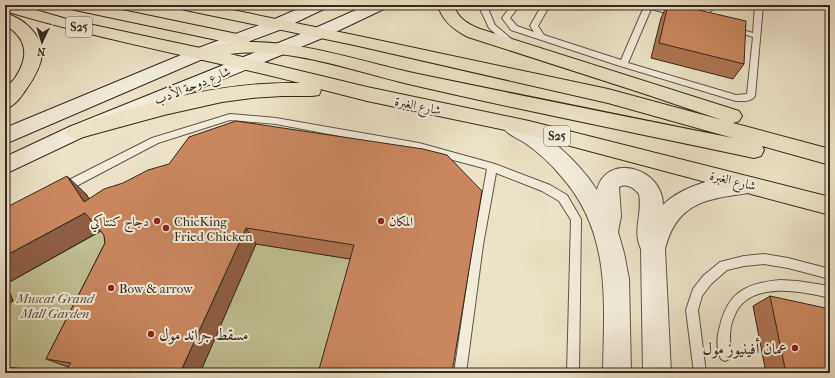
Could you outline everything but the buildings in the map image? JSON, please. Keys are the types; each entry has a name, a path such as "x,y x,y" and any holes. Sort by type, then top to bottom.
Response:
{"main road":[{"path":"75,5 236,40 278,41 319,33"},
{"path":"185,5 608,96 830,157"},
{"name":"شارع دوحة الأدب","path":"5,136 199,54 276,25 320,5"},
{"name":"شارع دوحة الأدب","path":"5,166 76,132 319,33 380,5"},
{"path":"446,5 447,11 454,22 462,28 649,88 830,149"},
{"name":"شارع الغبرة","path":"5,6 67,24 244,63 367,94 511,125 830,206"},
{"path":"5,18 22,28 29,37 33,49 30,68 23,80 5,102"},
{"path":"199,54 240,47 280,48 415,80 830,166"},
{"path":"283,73 277,68 276,62 278,59 285,54 300,53"},
{"path":"76,132 202,98 257,89 296,89 367,94"},
{"path":"511,125 538,141 574,174 593,202 607,233 613,255 616,279 617,373"},
{"path":"607,233 610,219 608,194 610,183 614,179 620,177 634,179 646,187 652,198 647,226 653,249"},
{"path":"657,373 653,249 655,236 661,224 671,211 697,194 713,188 730,185 750,185"}],"lane":[{"path":"488,5 485,11 492,26 513,45"},
{"path":"516,5 506,18 514,28 623,64 736,98 746,98 751,96 759,5"},
{"path":"540,37 534,26 546,5"},
{"path":"623,64 647,5 694,18 713,5"},
{"path":"727,28 757,36"},
{"path":"51,195 155,140 230,117 276,120 418,147 492,167 546,188 563,198 576,220 574,373"},
{"path":"460,373 478,245 492,167"},
{"path":"700,373 692,310 697,293 707,280 724,266 744,261 764,259 788,263 830,274"},
{"path":"725,355 724,334 728,315 738,301 751,291 769,285 789,284 830,292"}],"green space":[{"name":"Muscat Grand Mall Garden","path":"104,229 122,251 94,373 5,373 5,306 13,301 6,284"},
{"path":"256,244 358,260 327,373 200,373"}],"place":[{"name":"دجاج كنتاكي","path":"157,221"},
{"name":"المكان","path":"381,221"},
{"name":"ChicKing Fried Chicken","path":"166,228"},
{"name":"Bow & arrow","path":"111,288"},
{"name":"مسقط جراند مول","path":"151,334"},
{"name":"عمان أفينيوز مول","path":"795,348"}]}
